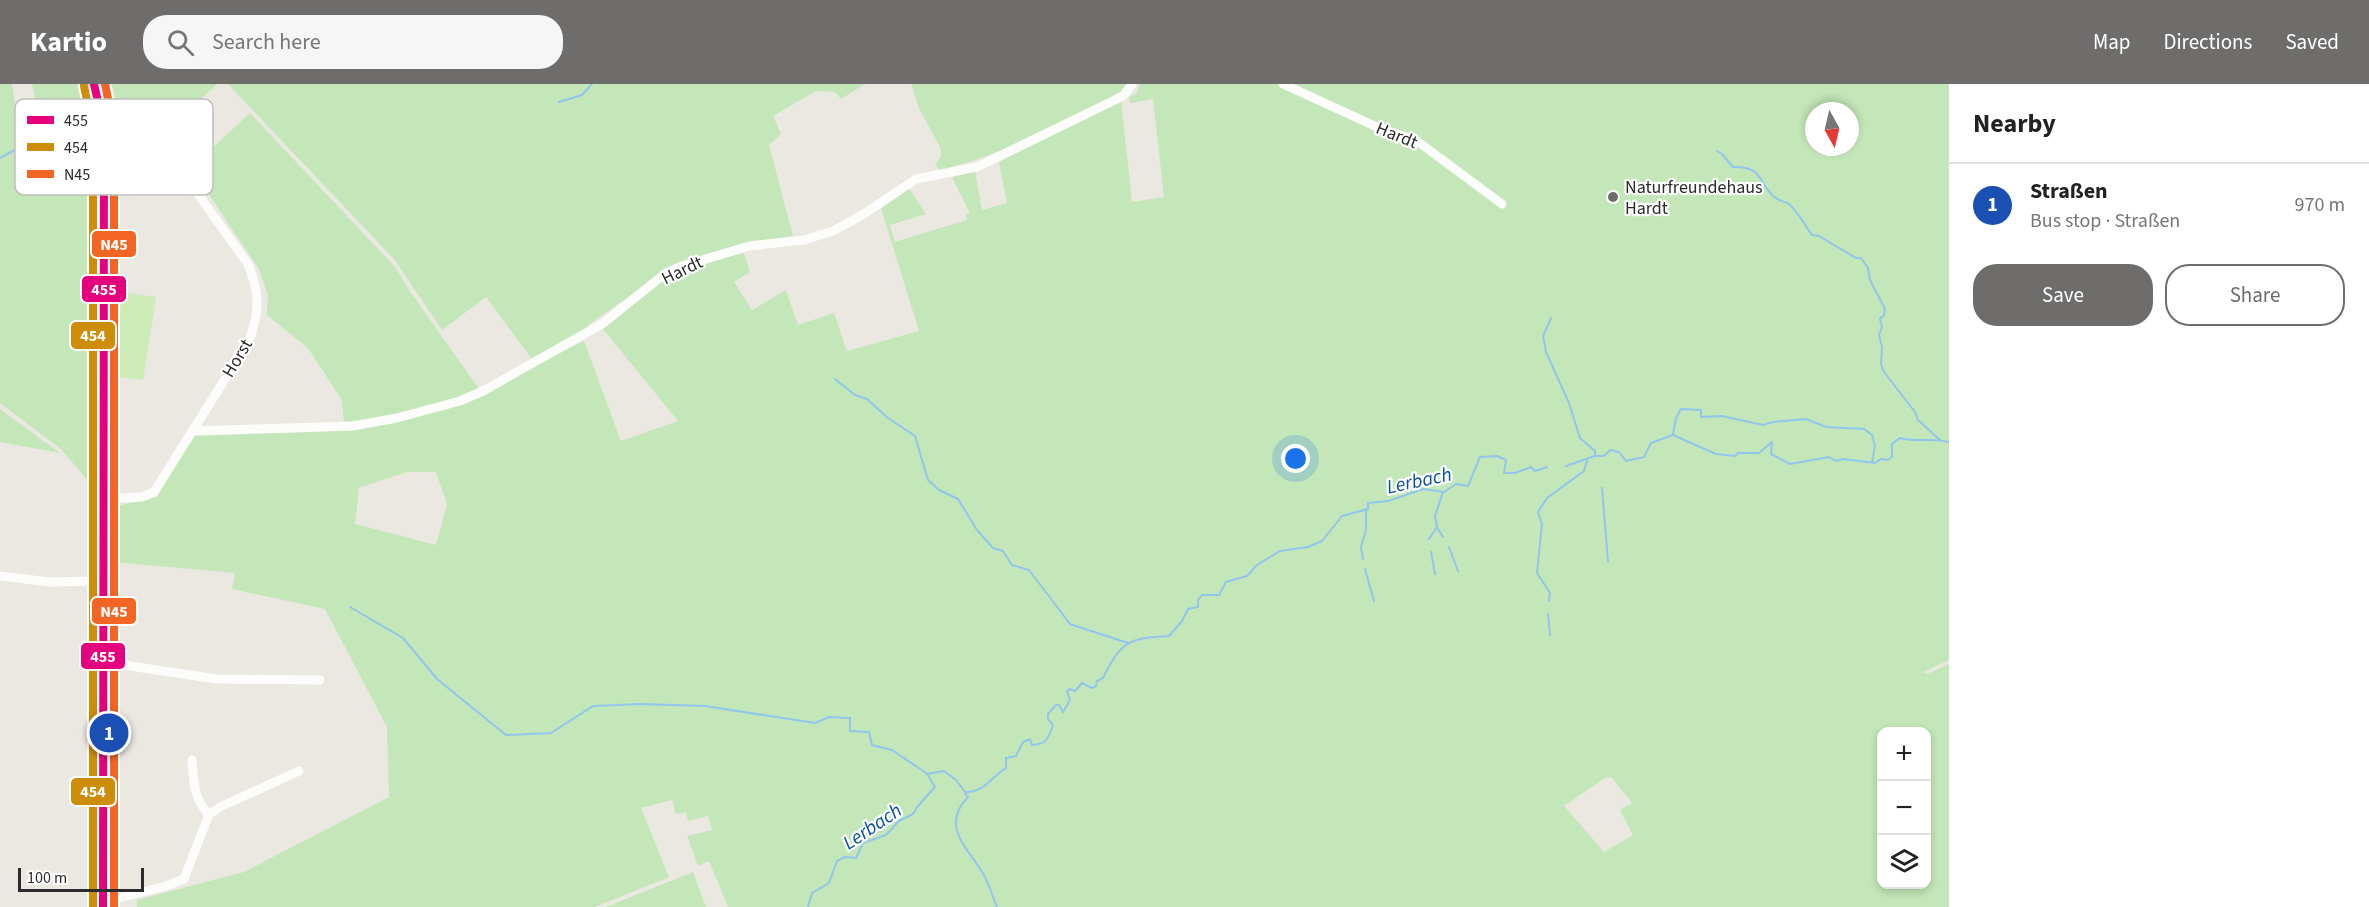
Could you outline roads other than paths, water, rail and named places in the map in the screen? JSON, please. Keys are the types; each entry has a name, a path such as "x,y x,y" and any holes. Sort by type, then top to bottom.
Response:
{"main road":[{"path":"94,84 97,99"},
{"path":"103,904 104,195"}],"street":[{"name":"Hardt","path":"192,431 353,426 398,418 460,402 602,324 666,273 749,246 804,240 833,231 864,214 916,179 977,167 1115,100 1132,84"},
{"name":"Hardt","path":"1283,84 1377,127 1417,141 1502,204"},
{"name":"Horst","path":"104,499 142,497 154,492 249,341 256,321 258,297 256,284 248,264 199,195"},
{"path":"0,576 49,582 103,581"},
{"path":"103,662 217,679 320,680"},
{"path":"192,760 195,792 201,806 210,813"},
{"path":"103,904 184,879 210,813 299,771"}],"waterway":[{"path":"559,102 582,95 592,84"},
{"path":"0,158 15,150"},
{"path":"1717,151 1733,167 1751,169 1756,173 1770,193 1792,207 1812,235 1819,236 1856,258 1861,258 1868,268 1870,280 1885,309 1880,319 1882,327 1879,335 1882,347 1881,364 1884,372 1915,412 1918,420 1940,440"},
{"path":"1551,318 1543,336 1546,352 1569,403 1580,438 1595,451 1595,456"},
{"path":"835,379 855,395 867,399 888,418 915,436 928,480 939,490 958,499 977,530 993,548 1003,551 1012,565 1029,570 1070,624 1128,643"},
{"path":"1673,435 1676,418 1681,409 1701,410 1701,417 1722,416 1763,425 1806,419 1826,427 1864,429 1872,435 1875,446 1872,462"},
{"name":"Lerbach","path":"1566,466 1595,456 1604,456 1610,450 1619,452 1626,461 1644,457 1651,443 1673,435 1716,454 1735,456 1738,453 1759,453 1772,442 1771,454 1790,464 1829,457 1836,461 1843,459 1875,463 1881,459 1888,460 1892,457 1892,444 1900,438 1949,442"},
{"name":"Lerbach","path":"808,907 812,893 829,883 837,861 845,857 856,858 863,843 886,835 899,821 913,814 935,787 927,774 944,771 956,780 965,792 972,792 982,787 1006,768 1006,758 1016,756 1023,742 1030,739 1032,745 1046,740 1053,725 1048,719 1048,714 1056,705 1059,705 1063,712 1070,700 1067,691 1070,689 1075,691 1082,683 1092,688 1096,686 1097,681 1103,678 1115,656 1135,640 1169,636 1182,621 1188,609 1198,607 1198,600 1202,595 1219,595 1226,582 1247,576 1257,565 1280,551 1308,547 1322,541 1342,516 1368,509 1368,503 1388,501 1423,489 1444,492 1456,484 1468,486 1480,457 1497,456 1506,460 1504,473 1515,473 1531,467 1535,471 1547,467"},
{"path":"1549,601 1550,593 1537,573 1542,524 1538,512 1547,498 1584,471 1587,461"},
{"path":"1602,488 1608,561"},
{"path":"1429,539 1437,527 1435,516 1443,492"},
{"path":"1363,559 1361,547 1366,530 1366,509"},
{"path":"1437,527 1443,537"},
{"path":"1449,547 1458,571"},
{"path":"1431,552 1435,574"},
{"path":"1365,569 1374,601"},
{"path":"350,607 403,638 437,679 506,735 551,733 593,706 640,704 705,706 815,723 829,717 850,718 850,731 869,732 872,745 892,750 926,773"},
{"path":"1548,614 1550,635"},
{"path":"965,793 968,797 956,817 956,827 964,845 989,885 997,907"}],"place":[{"name":"Naturfreundehaus Hardt","path":"1613,197"},
{"name":"Straßen","path":"109,733"}]}
